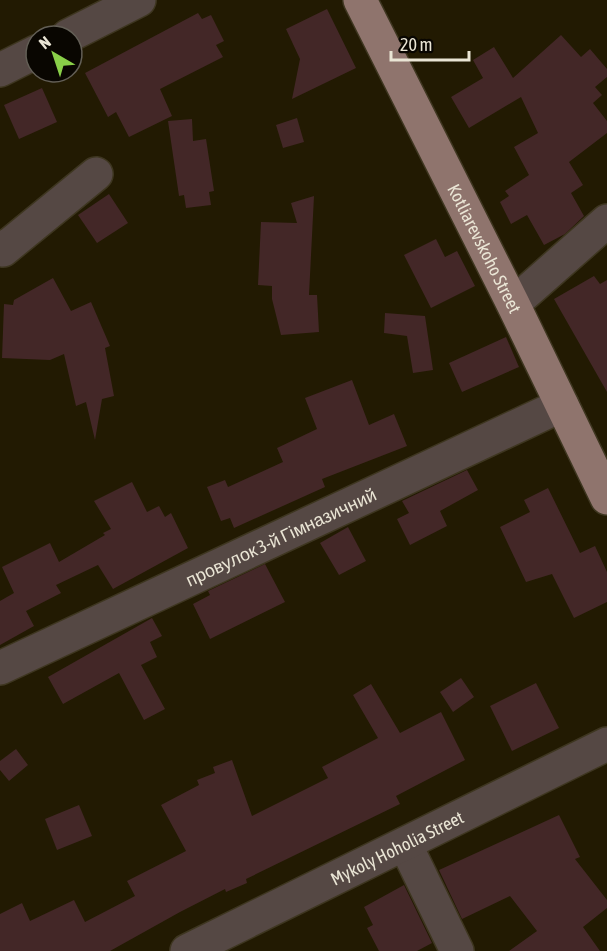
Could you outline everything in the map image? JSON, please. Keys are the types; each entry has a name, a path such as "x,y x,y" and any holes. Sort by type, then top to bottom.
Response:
{"main road":[{"name":"Kotliarevskoho Street","path":"360,0 513,304 607,498"}],"street":[{"path":"84,28 139,0"},
{"path":"0,70 24,58"},
{"path":"0,247 3,250 96,174"},
{"path":"513,304 607,221"},
{"name":"провулок 3-й Гімназичний","path":"0,668 562,405"},
{"name":"Mykoly Hoholia Street","path":"187,951 607,744"},
{"path":"405,844 457,951"}],"building":[{"path":"327,9 356,68 292,99 300,59 286,29"},
{"path":"198,13 202,19 211,15 224,41 216,45 223,57 160,89 172,116 129,137 116,112 108,117 85,73"},
{"path":"561,35 581,57 590,49 607,69 607,77 595,87 602,95 593,103 607,121 607,133 569,162 583,185 571,193 584,216 565,234 544,245 527,215 511,224 500,202 509,196 505,191 529,175 514,147 538,133 521,97 469,128 451,97 483,78 473,60 494,47 513,78"},
{"path":"42,88 57,122 19,139 4,105"},
{"path":"297,118 304,142 283,148 276,125"},
{"path":"192,119 193,141 206,139 214,191 209,192 211,205 186,208 184,195 179,196 168,121"},
{"path":"109,194 128,223 97,243 78,215"},
{"path":"314,196 309,295 317,295 319,332 281,335 272,299 272,286 258,285 261,222 297,223 291,203"},
{"path":"436,239 445,257 457,251 475,286 431,308 404,255"},
{"path":"594,276 600,284 607,280 607,392 554,299"},
{"path":"53,278 71,311 91,302 110,346 105,348 114,396 102,399 95,440 86,402 76,406 64,354 50,360 2,358 4,304 13,305 14,300"},
{"path":"385,313 425,316 433,370 413,373 407,336 384,333"},
{"path":"506,337 519,367 462,392 449,363"},
{"path":"352,380 369,425 394,414 407,446 322,479 325,487 234,528 230,518 221,521 207,487 225,480 228,487 283,462 277,448 317,429 305,398"},
{"path":"467,470 478,490 440,511 447,526 410,545 397,519 409,513 402,501"},
{"path":"132,482 147,512 159,506 165,517 171,513 188,548 113,589 98,565 56,585 61,593 26,611 34,626 0,645 0,601 14,593 2,567 50,543 59,562 105,535 103,533 111,529 94,501"},
{"path":"548,488 580,553 595,546 607,572 607,602 574,618 552,574 526,582 500,527 530,512 524,500"},
{"path":"348,527 366,561 339,575 320,543"},
{"path":"265,564 285,602 210,639 193,604 210,595 208,591"},
{"path":"152,618 162,636 150,642 157,657 141,665 165,709 144,720 119,673 63,704 48,677"},
{"path":"461,678 474,697 453,712 440,692"},
{"path":"536,683 559,728 512,751 490,706"},
{"path":"371,684 400,733 441,712 465,760 396,796 400,804 246,879 247,883 226,892 225,889 110,951 0,951 0,914 22,903 30,921 74,900 85,922 135,896 127,881 186,851 161,805 199,785 197,780 215,773 213,767 232,760 252,816 328,778 322,767 378,738 353,695"},
{"path":"16,749 28,765 9,781 0,770 0,761"},
{"path":"79,805 92,836 57,850 45,819"},
{"path":"559,815 580,857 575,859 607,900 607,908 583,927 600,951 509,951 537,931 510,896 462,919 439,870"},
{"path":"404,885 432,943 417,951 379,951 367,928 373,925 364,907"}]}
